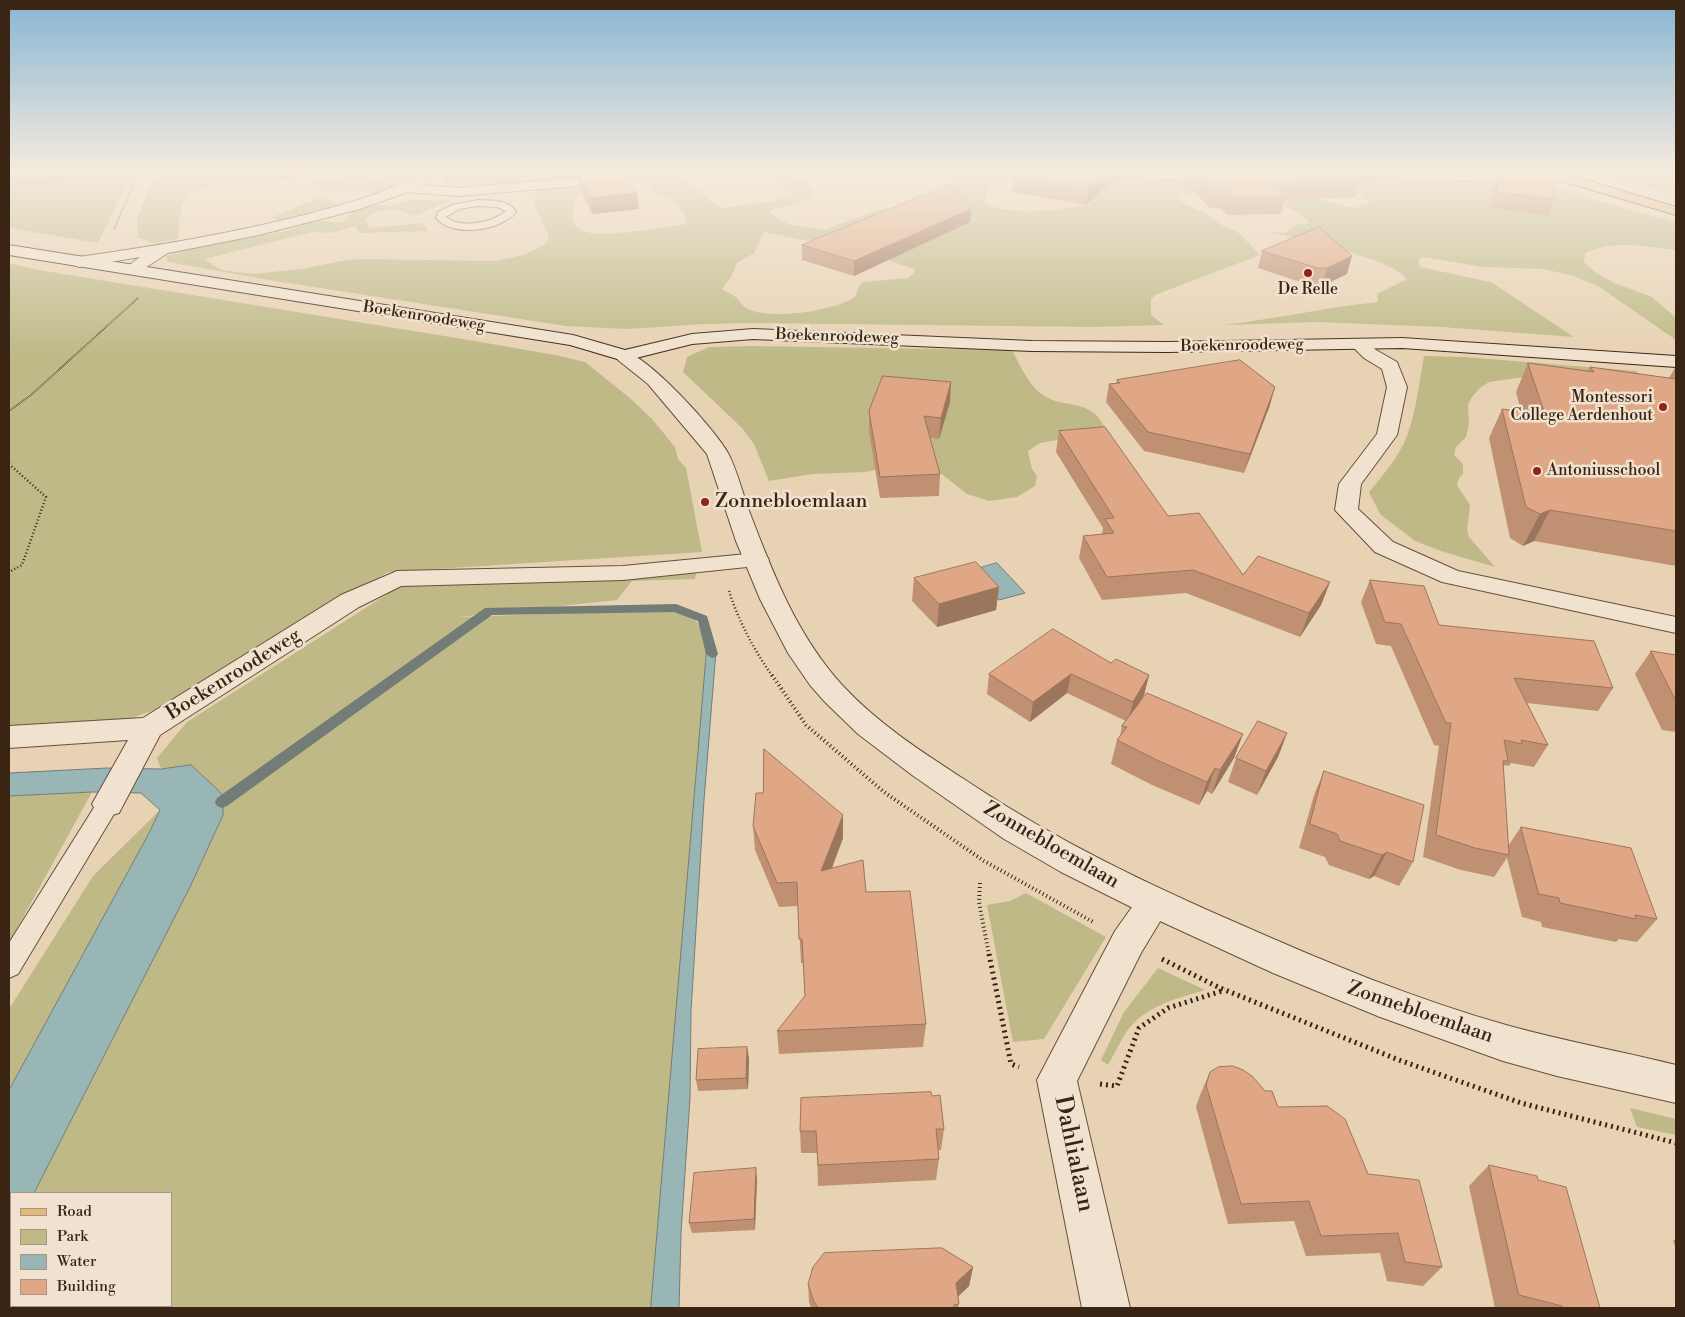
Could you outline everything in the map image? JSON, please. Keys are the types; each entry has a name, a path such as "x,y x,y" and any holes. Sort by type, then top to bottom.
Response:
{"street":[{"path":"79,262 163,249 246,232"},
{"path":"131,270 163,249"},
{"name":"Boekenroodeweg","path":"9,250 572,340 624,356 692,338 753,334 1032,346 1167,347 1402,343 1676,362"},
{"path":"1390,366 1402,343"},
{"path":"1358,344 1390,366 1396,387 1387,434 1350,484 1346,510 1384,548 1451,577 1676,624"},
{"name":"Zonnebloemlaan","path":"624,356 655,380 702,433 717,453 757,560 793,639 820,678 847,709 899,751 1015,829 1056,853 1154,903 1335,983 1445,1024 1541,1053 1676,1084"},
{"name":"Boekenroodeweg","path":"9,737 149,728 350,601 397,579 623,572 757,560"},
{"name":"Boekenroodeweg","path":"108,804 134,760 149,728"},
{"name":"Dahlialaan","path":"1106,1308 1057,1080 1128,942 1154,903"}],"lane":[{"name":"Boekenroodeweg","path":"9,966 108,804"}],"path":[{"path":"9,411 31,394 140,295"},
{"path":"9,464 46,497 22,565 9,572"},
{"path":"980,883 979,902 1011,1064 1057,1080 1117,1086 1138,1028 1168,1008 1226,990"}],"green space":[{"path":"35,232 103,232 98,243"},
{"path":"138,232 179,232 178,239 154,243 138,238"},
{"path":"279,232 311,232 204,259 221,270 253,274 301,269 360,259 495,261 523,255 539,248 547,242 549,237 547,232 764,232 754,253 737,263 731,277 722,289 736,298 745,307 756,312 770,314 801,313 845,302 855,297 859,286 863,282 908,278 914,273 914,269 890,261 891,253 830,236 808,241 766,232 1238,232 1260,255 1155,295 1151,299 1151,315 1164,325 1094,327 755,323 628,329 566,326 275,281 168,262 166,256 200,247"},
{"path":"1270,232 1676,232 1676,250 1630,245 1608,246 1585,253 1584,262 1595,272 1612,282 1652,297 1676,318 1676,340 1598,286 1574,276 1543,269 1483,267 1423,257 1419,259 1420,267 1491,282 1574,337 1442,327 1317,322 1224,325 1378,302 1377,294 1407,279 1398,271 1364,257"},
{"path":"9,263 39,270 469,340 585,362 631,399 652,419 675,447 678,459 686,468 702,552 388,572 169,705 120,722 9,729"},
{"path":"709,347 1012,350 1025,375 1038,391 1051,399 1091,411 1104,426 1103,430 1096,433 1040,443 1028,451 1032,469 1037,476 1035,486 1017,497 989,501 967,494 939,472 880,469 865,472 812,474 769,481 754,444 742,428 683,372 687,357"},
{"path":"1424,356 1465,357 1636,371 1660,393 1525,377 1489,382 1480,388 1468,405 1469,424 1466,437 1456,447 1454,455 1463,464 1463,474 1459,478 1457,485 1470,505 1467,530 1469,537 1495,567 1415,541 1380,514 1369,492 1392,464 1405,440 1414,414"},
{"path":"699,560 695,579 632,581 617,600 458,617 671,610 693,618 697,622 705,641 707,650 659,1308 9,1308 10,1240 10,1307 172,1307 172,1192 35,1192 190,887 223,815 223,796 191,765 161,769 157,758 187,722 403,584"},
{"path":"92,792 9,943 9,796"},
{"path":"160,810 9,1090 9,1009 93,876"},
{"path":"1026,893 1106,937 1044,1039 1013,1042 987,905 1010,901"},
{"path":"1158,968 1205,990 1161,1005 1141,1017 1132,1024 1125,1034 1108,1065 1101,1060 1124,1012"},
{"path":"1630,1108 1676,1119 1676,1135 1637,1127"}],"water":[{"path":"997,563 1025,593 999,600 973,570"},
{"path":"707,650 716,651 704,800 691,1011 690,1098 681,1233 679,1308 651,1308"},
{"path":"191,765 223,796 223,815 190,887 35,1192 10,1192 9,1242 9,1090 160,810 141,793 92,792 9,796 9,773 107,768 161,769"}],"building":[{"path":"833,232 918,232 854,261 802,245"},
{"path":"1306,232 1325,232 1352,256 1327,268 1318,268 1262,251"},
{"path":"1240,360 1275,387 1250,454 1148,432 1109,384 1120,383 1117,380"},
{"path":"1528,363 1594,372 1590,367 1676,379 1676,531 1550,510 1540,514 1526,507 1502,409 1545,415"},
{"path":"883,376 951,382 941,418 924,416 940,474 880,477 869,411"},
{"path":"1105,427 1168,516 1199,513 1243,575 1258,556 1330,582 1309,613 1193,570 1107,577 1083,536 1114,533 1105,519 1114,518 1059,431"},
{"path":"976,562 999,587 939,604 914,578"},
{"path":"1370,580 1424,586 1439,625 1594,641 1613,688 1514,678 1548,745 1521,740 1522,744 1504,740 1508,761 1503,761 1509,855 1475,848 1436,835 1451,723 1446,723 1401,624 1385,622"},
{"path":"1053,629 1111,663 1116,659 1149,675 1133,702 1071,674 1033,702 989,674"},
{"path":"1651,651 1676,655 1676,701"},
{"path":"1147,693 1243,734 1220,770 1215,768 1207,782 1117,740 1127,727 1122,726"},
{"path":"1258,721 1287,733 1266,771 1236,758"},
{"path":"764,749 843,815 821,871 863,860 866,892 910,891 926,1024 777,1031 805,996 802,939 799,939 797,882 777,883 753,826 756,793 763,793"},
{"path":"1324,771 1424,805 1413,862 1387,852 1382,855 1340,841 1337,834 1310,824"},
{"path":"1521,827 1631,848 1657,919 1635,915 1636,919 1560,903 1559,898 1539,894"},
{"path":"747,1047 746,1078 696,1080 698,1049"},
{"path":"1233,1066 1252,1076 1265,1091 1272,1091 1278,1107 1327,1106 1345,1119 1368,1174 1419,1180 1442,1267 1405,1262 1398,1233 1321,1236 1309,1201 1241,1204 1206,1085 1210,1072 1218,1067"},
{"path":"931,1092 932,1096 940,1095 944,1129 936,1129 939,1159 818,1165 816,1131 800,1131 801,1098"},
{"path":"1489,1165 1537,1176 1538,1180 1566,1187 1600,1308 1562,1308 1562,1306 1519,1295"},
{"path":"756,1168 754,1219 689,1223 694,1173"},
{"path":"942,1248 973,1267 956,1283 959,1304 954,1305 954,1308 819,1308 814,1302 808,1284 813,1267 824,1253"}],"waterway":[{"path":"222,802 489,611 676,608 703,619 712,654"}],"place":[{"name":"De Relle","path":"1308,273"},
{"name":"Montessori College Aerdenhout","path":"1663,407"},
{"name":"Antoniusschool","path":"1537,471"},
{"name":"Zonnebloemlaan","path":"705,502"}]}
